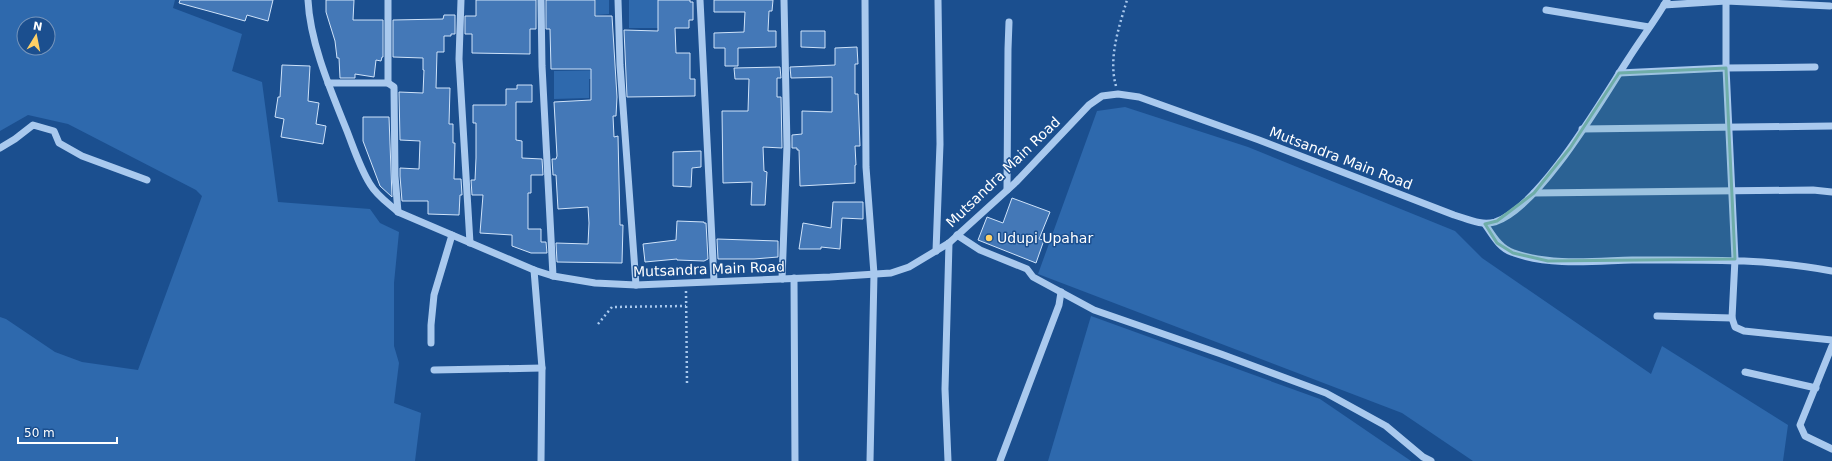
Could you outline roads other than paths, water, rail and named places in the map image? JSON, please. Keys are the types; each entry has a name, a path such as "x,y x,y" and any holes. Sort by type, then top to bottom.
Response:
{"street":[{"name":"Mutsandra Main Road","path":"308,0 309,18 328,84 363,171 370,185 380,197 398,212 534,270 553,276 594,283 636,285 891,273 909,267 949,243 1007,190 1089,105 1102,96 1118,94 1139,97 1259,140 1447,213 1485,224"},
{"path":"388,0 388,83"},
{"path":"461,0 459,59 470,243"},
{"path":"540,0 553,276"},
{"path":"618,0 621,72 636,285"},
{"path":"700,0 714,281"},
{"path":"782,279 787,146 784,0"},
{"path":"865,0 866,167 874,274 870,461"},
{"path":"936,251 940,144 938,0"},
{"path":"1726,1 1728,127 1735,259 1732,318 1735,327 1744,331 1832,340"},
{"path":"1830,6 1726,1 1666,3 1570,148 1534,193 1511,212 1497,221 1485,224 1498,243 1513,253 1548,261 1735,259 1797,264 1832,270"},
{"path":"1546,10 1649,27"},
{"path":"1007,190 1009,22"},
{"path":"1619,73 1726,68 1815,68"},
{"path":"328,84 388,83 394,87 395,176 398,212"},
{"path":"0,148 15,140 34,125 54,131 59,143 82,156 147,180"},
{"path":"1582,129 1832,126"},
{"path":"1534,193 1812,190 1832,192"},
{"path":"431,343 434,295 452,235"},
{"path":"957,235 980,250 1027,269 1033,277 1094,310 1326,393 1386,426 1423,457 1431,461"},
{"path":"948,461 946,382 949,243"},
{"path":"534,270 542,368 541,461"},
{"path":"794,278 795,461"},
{"path":"1000,461 1059,305 1061,292"},
{"path":"1657,316 1732,318"},
{"path":"1832,346 1829,363 1800,425 1805,436 1832,449"},
{"path":"434,370 542,368"},
{"path":"1745,372 1816,388"}],"place":[{"name":"Udupi Upahar","path":"989,238"}]}
